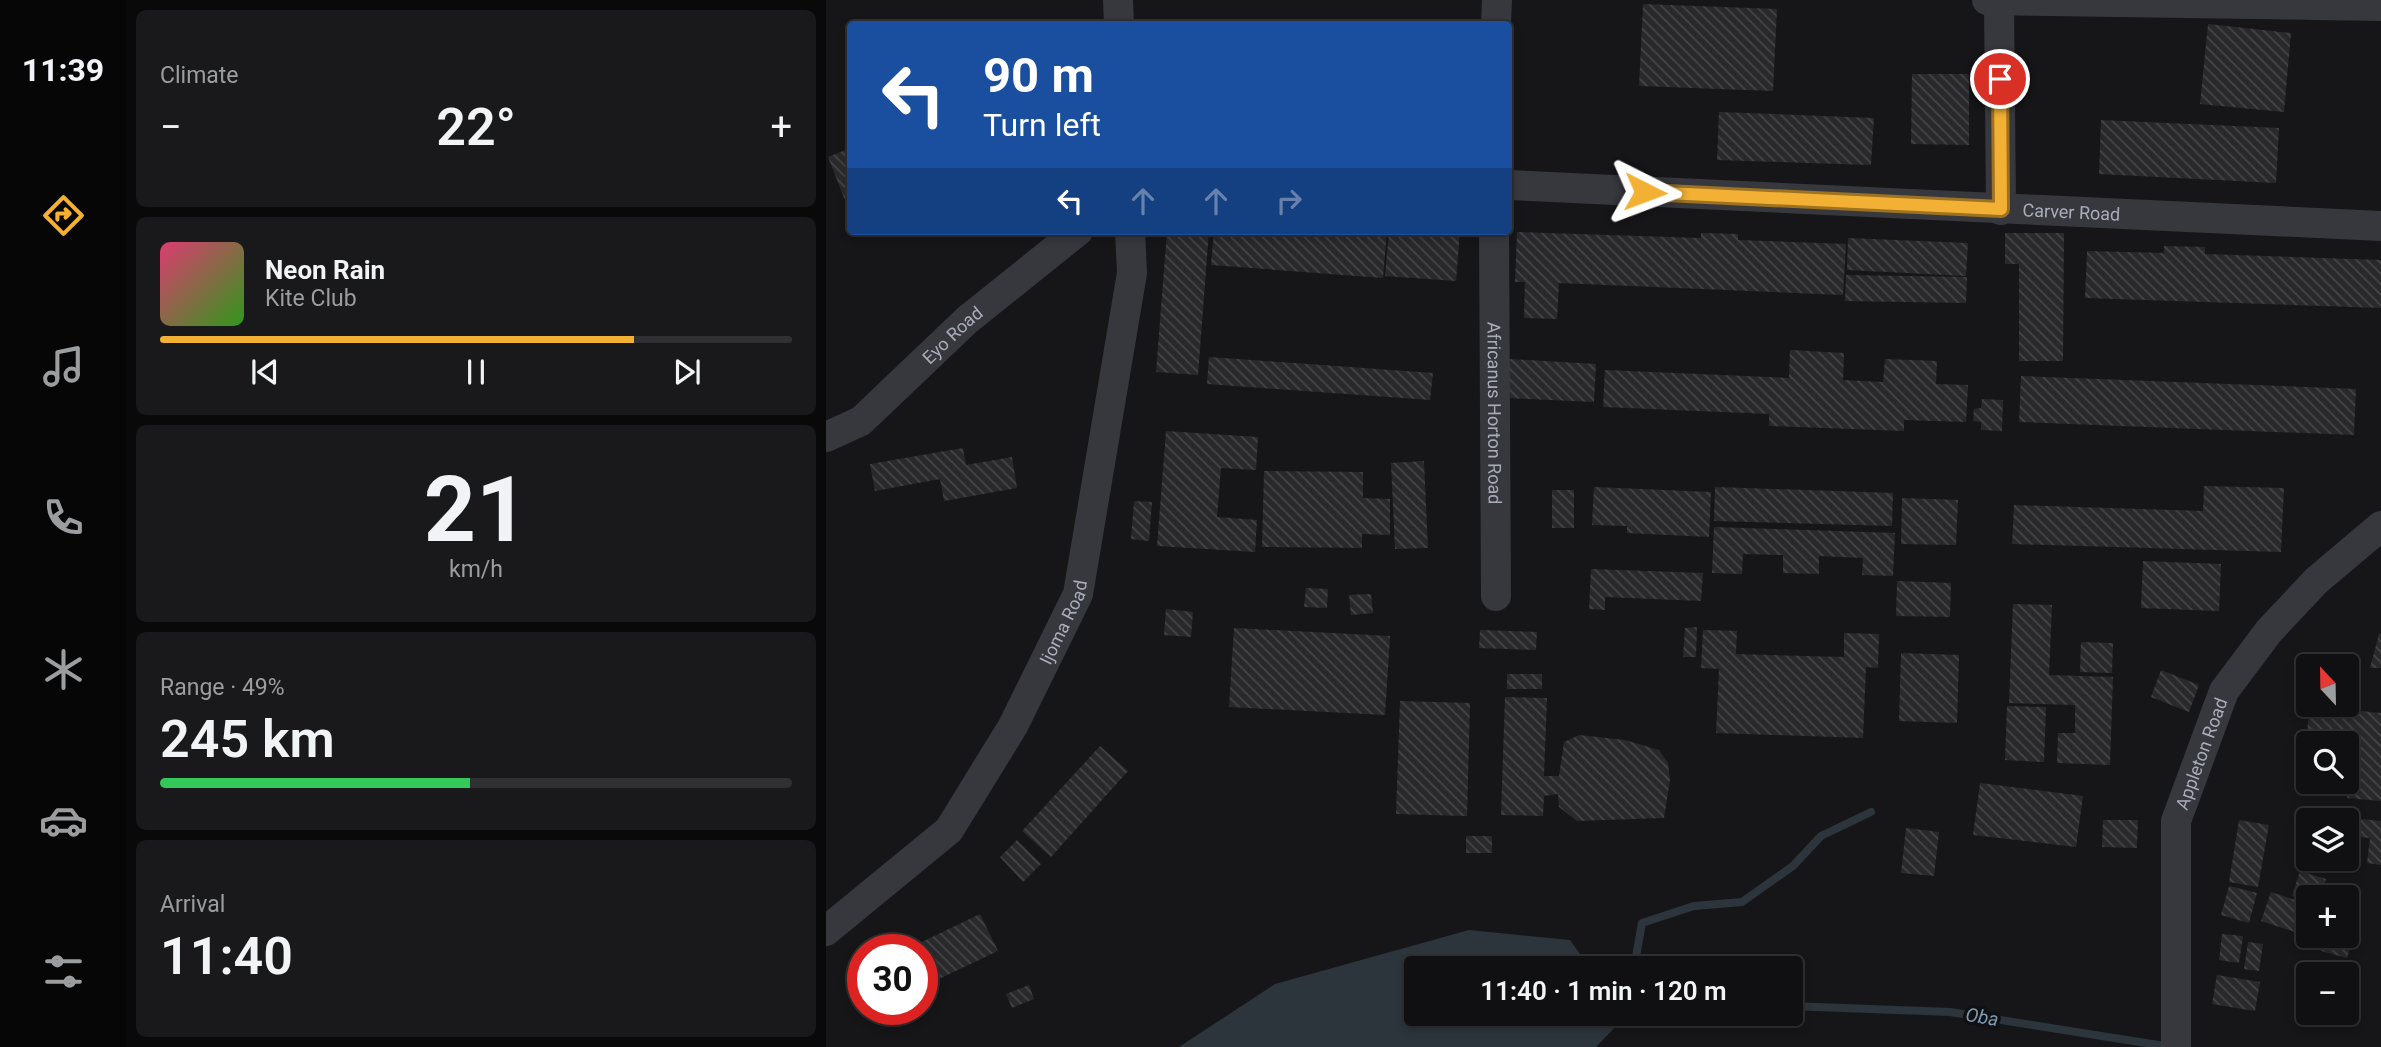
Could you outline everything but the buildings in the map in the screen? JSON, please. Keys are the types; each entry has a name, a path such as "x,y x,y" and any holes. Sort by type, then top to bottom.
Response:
{"street":[{"path":"1118,0 1119,21"},
{"path":"1496,21 1497,0"},
{"path":"1987,0 2381,6"},
{"path":"1999,1 2001,209"},
{"name":"Carver Road","path":"1512,185 2381,226"},
{"name":"Eyo Road","path":"826,437 861,421 967,320 1073,235"},
{"name":"Ijoma Road","path":"826,931 949,830 1013,726 1078,594 1132,273 1130,235"},
{"name":"Africanus Horton Road","path":"1494,235 1496,596"},
{"name":"Appleton Road","path":"2176,1035 2176,821 2224,691 2278,621 2316,581 2381,526"}],"shaded area":[{"path":"1469,930 1570,940 1581,956 1404,956 1404,1026 1616,1026 1596,1047 1179,1047 1275,984"}],"waterway":[{"path":"1636,956 1642,923 1694,906 1742,902 1793,866 1821,836 1871,812"},
{"name":"Oba","path":"1803,1006 1950,1012 2171,1047"}],"route":[{"path":"1645,192 2001,209 2000,79"}]}
